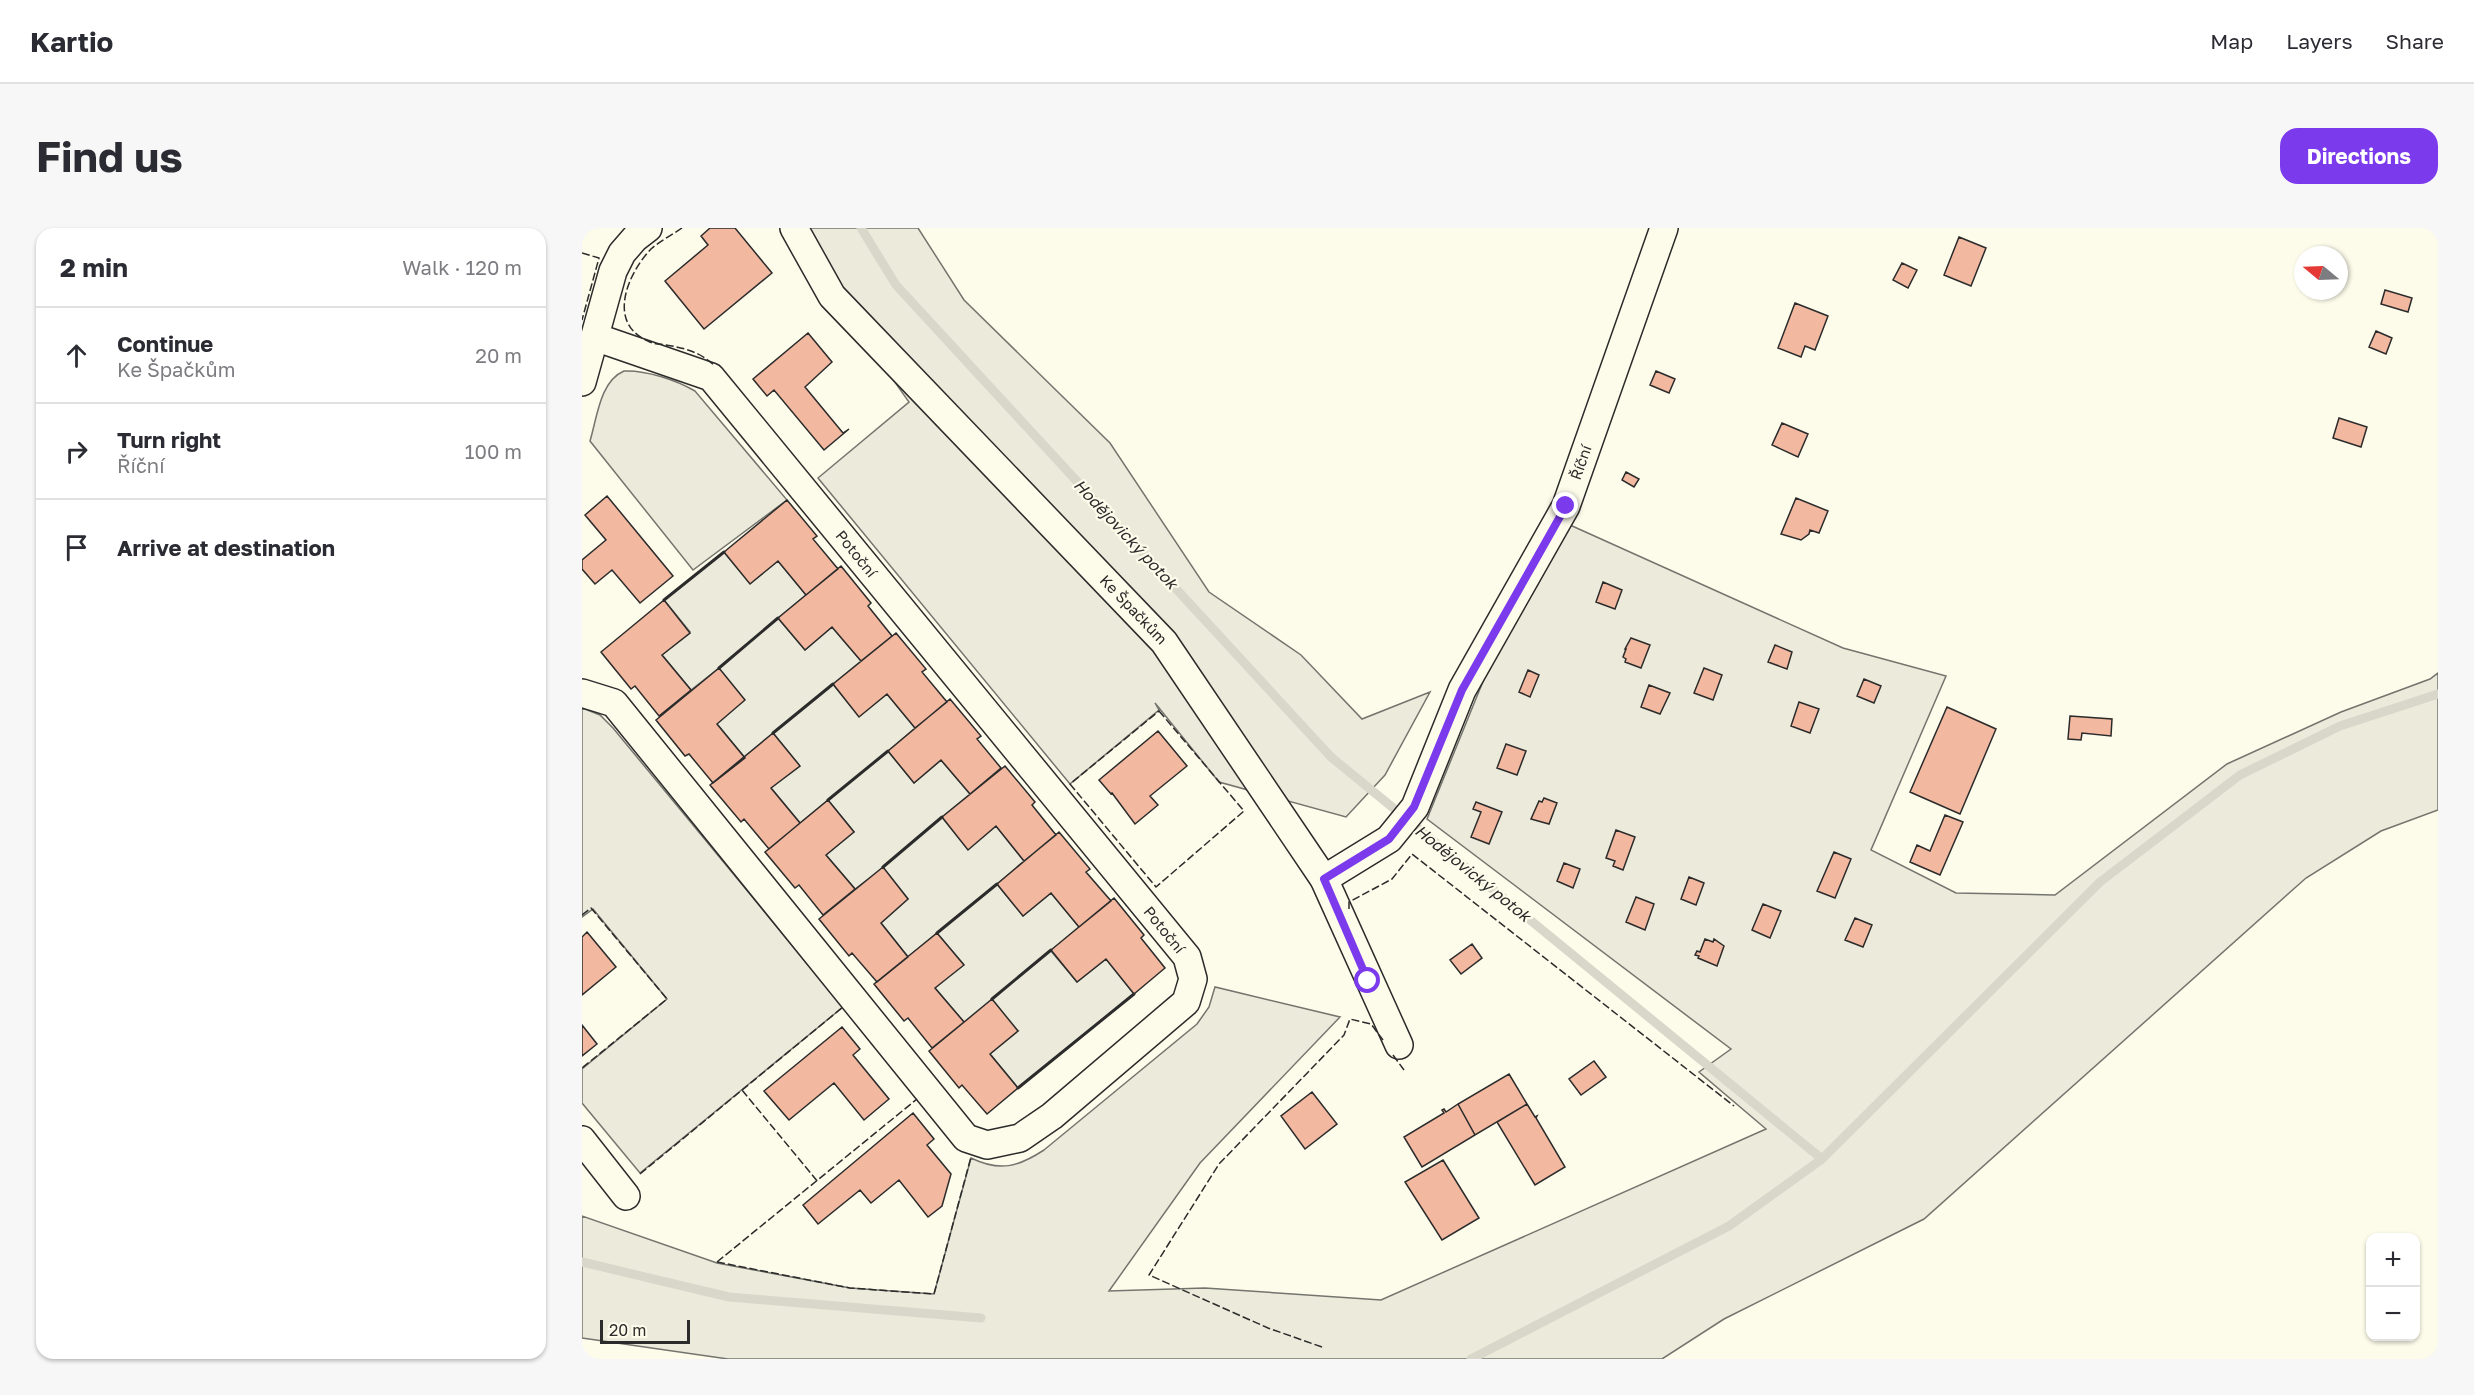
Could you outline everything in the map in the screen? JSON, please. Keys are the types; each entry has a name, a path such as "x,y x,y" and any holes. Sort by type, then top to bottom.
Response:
{"street":[{"path":"582,382 613,271 622,253 635,238 648,228"},
{"name":"Ke Špačkům","path":"794,228 832,296 1164,642 1324,879 1399,1045"},
{"name":"Říční","path":"1324,879 1389,839 1414,807 1462,690 1566,506 1664,228"},
{"name":"Potoční","path":"582,693 614,703 966,1138 987,1146 1020,1138 1052,1116 1186,1002 1194,979 1187,957 711,377 595,337"},
{"path":"582,1140 626,1196"}],"shaded area":[{"path":"786,228 918,228 964,300 1110,443 1209,592 1301,655 1362,719 1430,692 1385,775 1346,817 1219,782 1155,703 1159,710 1070,784 818,478 909,402"},
{"path":"624,371 661,376 695,391 787,500 693,570 590,441 605,391 616,376"},
{"path":"1570,525 1843,648 1946,676 1871,850 1956,893 2055,895 2227,764 2341,712 2430,679 2438,673 2438,810 2381,831 2306,878 1924,1219 1724,1319 1662,1359 728,1359 582,1338 582,1216 717,1263 850,1288 934,1294 971,1158 991,1165 1009,1166 1044,1150 1197,1024 1209,1007 1215,987 1340,1017 1200,1163 1109,1291 1205,1288 1381,1300 1766,1129 1699,1072 1731,1049 1427,819 1484,679"},
{"path":"724,552 750,583 778,561 806,595 778,618 805,650 832,627 861,661 833,684 859,716 887,694 915,728 888,751 914,783 941,760 970,794 942,817 968,849 996,826 1024,861 997,884 1023,916 1051,893 1079,927 1051,951 1077,982 1106,959 1134,994 1018,1088 990,1054 1018,1031 964,1022 935,988 963,964 937,933 908,957 881,923 908,899 883,868 855,889 826,855 854,832 828,800 800,823 771,788 799,765 774,734 745,758 717,724 719,668 691,690 662,655 690,632 664,600"},
{"path":"582,708 600,715 613,728 843,1007 640,1173 582,1103 582,1069 667,999 593,909 582,917"}],"building":[{"path":"710,228 735,228 772,273 704,329 665,281 708,245 701,236"},
{"path":"1959,237 1986,248 1971,286 1944,275"},
{"path":"1902,263 1917,270 1908,288 1893,280"},
{"path":"2385,290 2412,298 2408,312 2381,304"},
{"path":"1795,303 1828,316 1815,350 1805,346 1801,357 1778,348"},
{"path":"2376,331 2392,338 2386,354 2369,347"},
{"path":"808,333 832,362 805,387 843,433 849,429 824,450 774,390 767,396 753,379"},
{"path":"1656,371 1675,379 1669,393 1650,385"},
{"path":"2339,418 2367,427 2361,447 2333,438"},
{"path":"1782,423 1808,434 1798,457 1772,445"},
{"path":"1626,472 1639,479 1634,487 1622,480"},
{"path":"607,496 673,576 640,603 612,570 595,584 582,569 582,560 606,540 585,515"},
{"path":"1796,498 1828,511 1819,533 1810,530 1809,534 1801,540 1781,534"},
{"path":"787,500 817,536 813,539 838,569 806,595 778,561 750,584 724,552"},
{"path":"841,566 871,603 868,606 892,636 861,661 832,627 805,650 778,618"},
{"path":"1603,582 1622,590 1615,609 1596,602"},
{"path":"664,600 690,633 662,655 691,690 659,716 635,686 631,689 601,652"},
{"path":"896,633 926,669 922,672 947,702 915,728 887,694 859,717 833,684"},
{"path":"1631,638 1650,645 1641,668 1625,662 1626,659 1623,657"},
{"path":"1775,645 1792,652 1787,669 1768,662"},
{"path":"719,668 745,700 717,724 745,758 713,783 689,754 685,756 656,720"},
{"path":"1704,668 1722,675 1713,700 1694,693"},
{"path":"1528,670 1539,675 1530,697 1519,692"},
{"path":"1864,679 1881,686 1874,703 1857,696"},
{"path":"1649,685 1670,693 1660,714 1641,707"},
{"path":"950,699 981,736 977,739 1001,768 970,794 941,760 914,783 888,751"},
{"path":"1799,702 1819,709 1810,733 1791,726"},
{"path":"1947,707 1996,729 1960,814 1910,792"},
{"path":"2070,716 2112,719 2111,736 2082,733 2081,740 2068,739"},
{"path":"1158,731 1187,766 1150,796 1158,805 1135,824 1112,793 1099,780"},
{"path":"773,733 800,766 771,788 800,823 769,849 744,819 741,822 710,785"},
{"path":"1506,744 1526,751 1517,775 1497,768"},
{"path":"1005,766 1035,802 1032,805 1056,835 1024,861 996,826 968,850 942,817"},
{"path":"1544,798 1557,803 1549,824 1531,819 1539,801 1542,802"},
{"path":"828,800 854,832 826,855 855,889 823,915 799,885 795,888 765,852"},
{"path":"1476,802 1502,812 1489,844 1471,837 1481,812 1473,809"},
{"path":"1945,815 1963,822 1940,875 1910,862 1917,845 1930,851"},
{"path":"1616,830 1635,837 1623,870 1613,866 1615,861 1606,858"},
{"path":"1059,832 1090,869 1086,872 1111,901 1079,927 1051,893 1023,916 997,884"},
{"path":"1834,852 1851,859 1835,898 1817,891"},
{"path":"1564,863 1580,869 1573,888 1557,881"},
{"path":"883,867 908,899 881,923 908,957 877,982 852,953 849,956 819,919"},
{"path":"1689,877 1704,883 1696,905 1681,899"},
{"path":"1636,897 1654,904 1645,930 1626,922"},
{"path":"1114,898 1144,935 1141,938 1165,968 1134,994 1106,959 1077,982 1051,950"},
{"path":"1763,904 1781,911 1770,938 1752,930"},
{"path":"1855,918 1872,925 1863,947 1845,940"},
{"path":"587,932 616,967 582,995 582,937"},
{"path":"937,933 964,965 935,988 964,1022 932,1048 908,1018 904,1021 874,984"},
{"path":"1705,939 1713,942 1714,939 1724,946 1717,966 1695,955 1697,951 1700,952"},
{"path":"1472,944 1482,958 1461,974 1450,960"},
{"path":"992,999 1018,1031 990,1054 1018,1088 987,1114 962,1085 959,1088 929,1051"},
{"path":"582,1025 597,1044 582,1056"},
{"path":"842,1027 860,1049 853,1055 889,1099 864,1120 834,1083 789,1120 764,1091"},
{"path":"1594,1061 1606,1077 1581,1095 1569,1079"},
{"path":"1509,1074 1527,1104 1475,1135 1458,1104"},
{"path":"1312,1092 1337,1124 1305,1149 1281,1116"},
{"path":"1458,1104 1475,1135 1422,1167 1404,1137 1444,1113 1442,1110 1446,1112"},
{"path":"1527,1104 1535,1117 1537,1116 1536,1118 1565,1167 1535,1185 1497,1122"},
{"path":"913,1113 934,1139 927,1145 951,1174 942,1206 928,1217 899,1180 871,1203 860,1190 818,1224 803,1205"},
{"path":"1443,1160 1479,1218 1442,1240 1405,1182"}],"waterway":[{"name":"Hodějovický potok","path":"861,228 896,285 1331,757 1822,1159 1729,1226 1471,1359"},
{"path":"1822,1159 2100,882 2240,775 2340,726 2438,694"},
{"path":"582,1262 729,1297 981,1318"}],"fence":[{"path":"682,228 651,249 643,259 629,284 624,310 635,333 654,343 692,351 715,366"},
{"path":"582,253 599,258 582,320"},
{"path":"1159,711 1244,811 1156,887 1070,784 1159,711"},
{"path":"1349,909 1349,902 1392,879 1412,854 1734,1106"},
{"path":"582,915 591,908 667,999 582,1068"},
{"path":"640,1174 843,1007"},
{"path":"1322,1347 1268,1328 1149,1275 1219,1164 1344,1035 1350,1019 1371,1024 1383,1040"},
{"path":"1393,1055 1404,1070"},
{"path":"742,1090 818,1182"},
{"path":"717,1262 917,1099"},
{"path":"717,1262 850,1288 934,1294 971,1157"}],"wall":[{"path":"664,600 724,552"},
{"path":"719,668 778,618"},
{"path":"773,733 833,684"},
{"path":"828,800 888,751"},
{"path":"883,867 942,817"},
{"path":"937,933 997,884"},
{"path":"992,999 1051,950"},
{"path":"1018,1088 1134,994"}],"route":[{"path":"1368,981 1324,879 1389,839 1414,807 1462,690 1566,506"}]}
